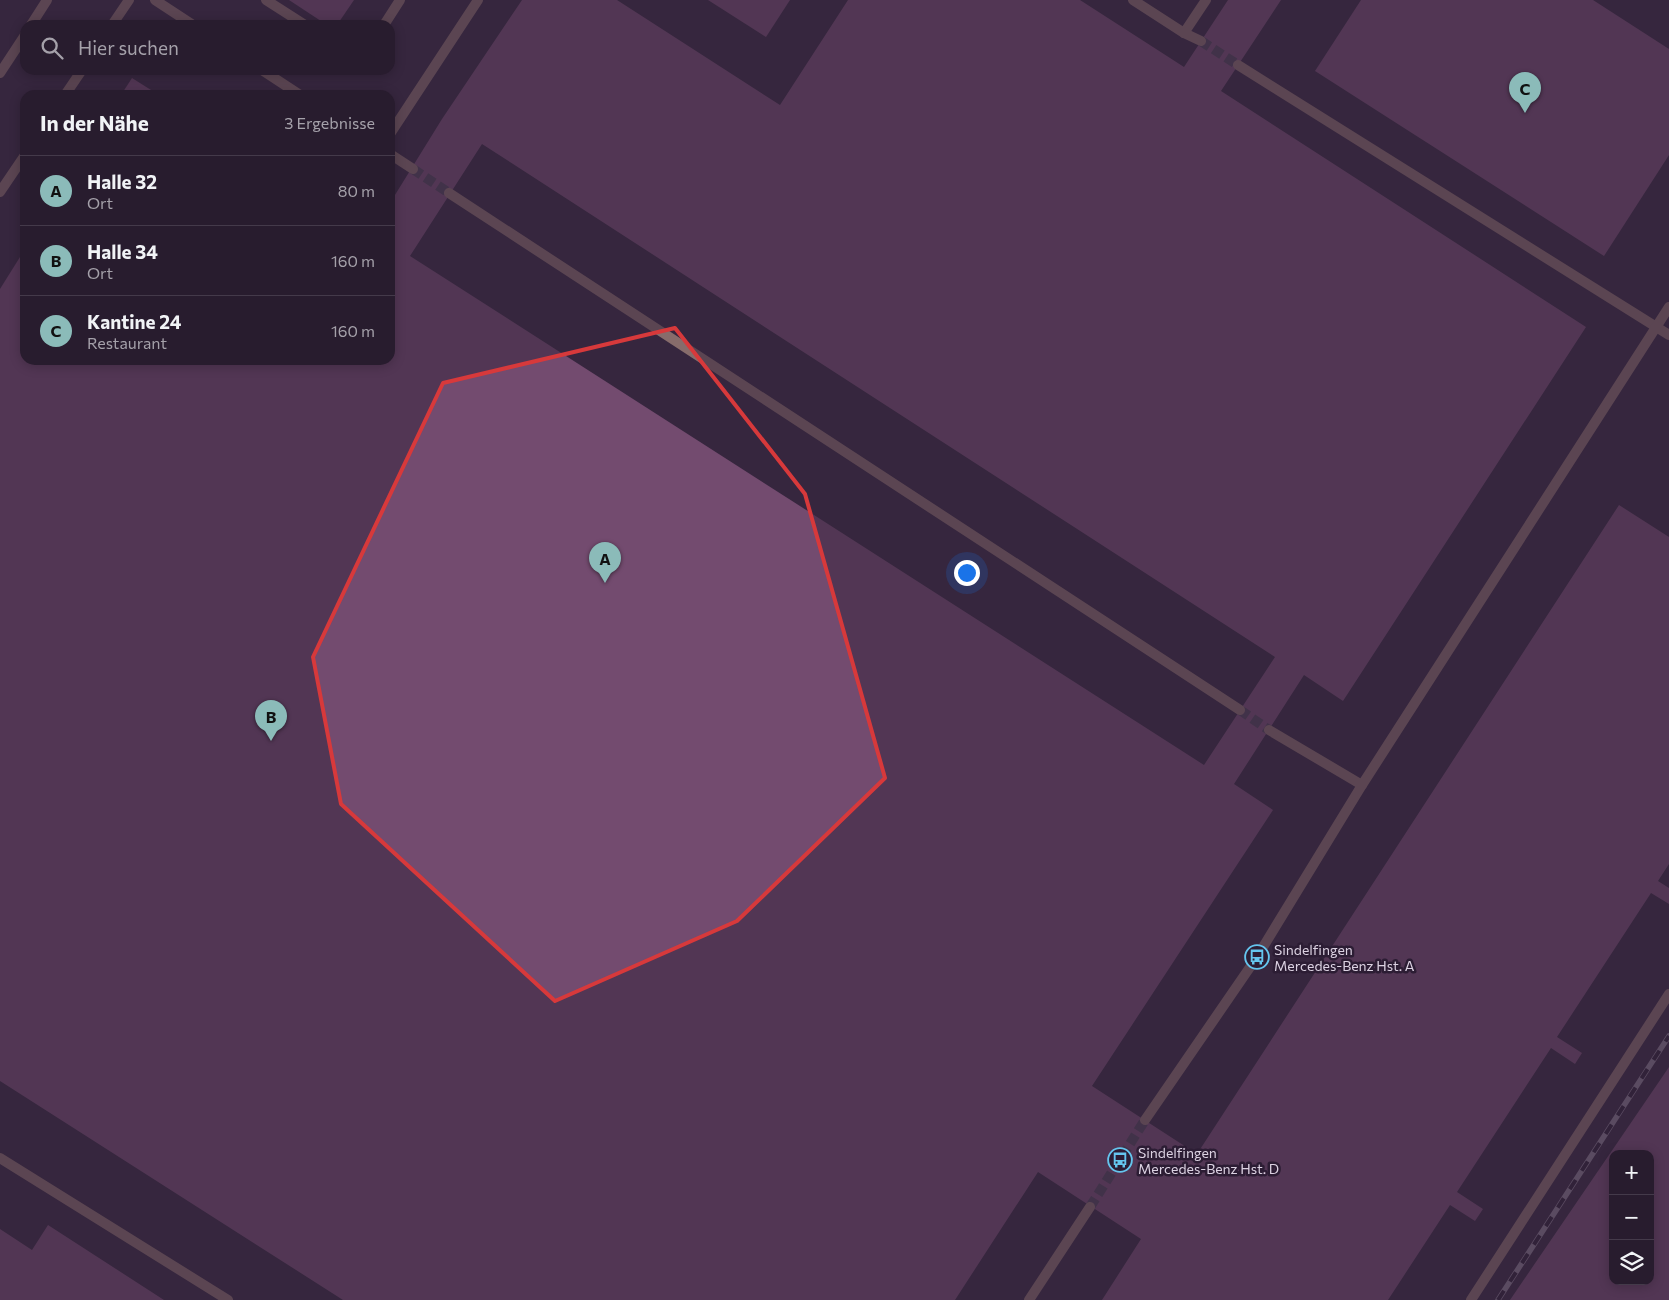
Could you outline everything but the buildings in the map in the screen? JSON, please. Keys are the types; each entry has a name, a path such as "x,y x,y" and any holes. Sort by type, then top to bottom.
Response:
{"street":[{"path":"34,20 47,0"},
{"path":"115,20 129,0"},
{"path":"155,0 185,20"},
{"path":"266,0 297,20"},
{"path":"387,20 400,0"},
{"path":"395,126 478,0"},
{"path":"1133,0 1184,33 1201,41"},
{"path":"1184,33 1206,0"},
{"path":"0,74 20,43"},
{"path":"1238,65 1669,335"},
{"path":"68,90 79,75"},
{"path":"270,75 292,90"},
{"path":"395,157 413,168"},
{"path":"0,192 20,162"},
{"path":"450,193 1240,710"},
{"path":"1145,1120 1257,957 1362,785 1669,308"},
{"path":"1268,730 1362,785"},
{"path":"1471,1300 1669,994"},
{"path":"0,1158 228,1300"},
{"path":"1029,1300 1090,1207"}],"highlighted area":[{"path":"675,328 805,494 885,778 737,921 555,1001 341,804 313,657 443,383"}],"tunnel":[{"path":"1201,41 1238,65"},
{"path":"413,169 449,193"},
{"path":"1240,710 1269,730"},
{"path":"1090,1207 1145,1120"}],"railway":[{"path":"1498,1300 1669,1036"}],"place":[{"name":"Kantine 24","path":"1525,113"},
{"name":"Halle 32","path":"605,583"},
{"name":"Halle 34","path":"271,741"},
{"name":"Sindelfingen Mercedes-Benz Hst. A","path":"1257,957"},
{"name":"Sindelfingen Mercedes-Benz Hst. D","path":"1120,1160"}]}
